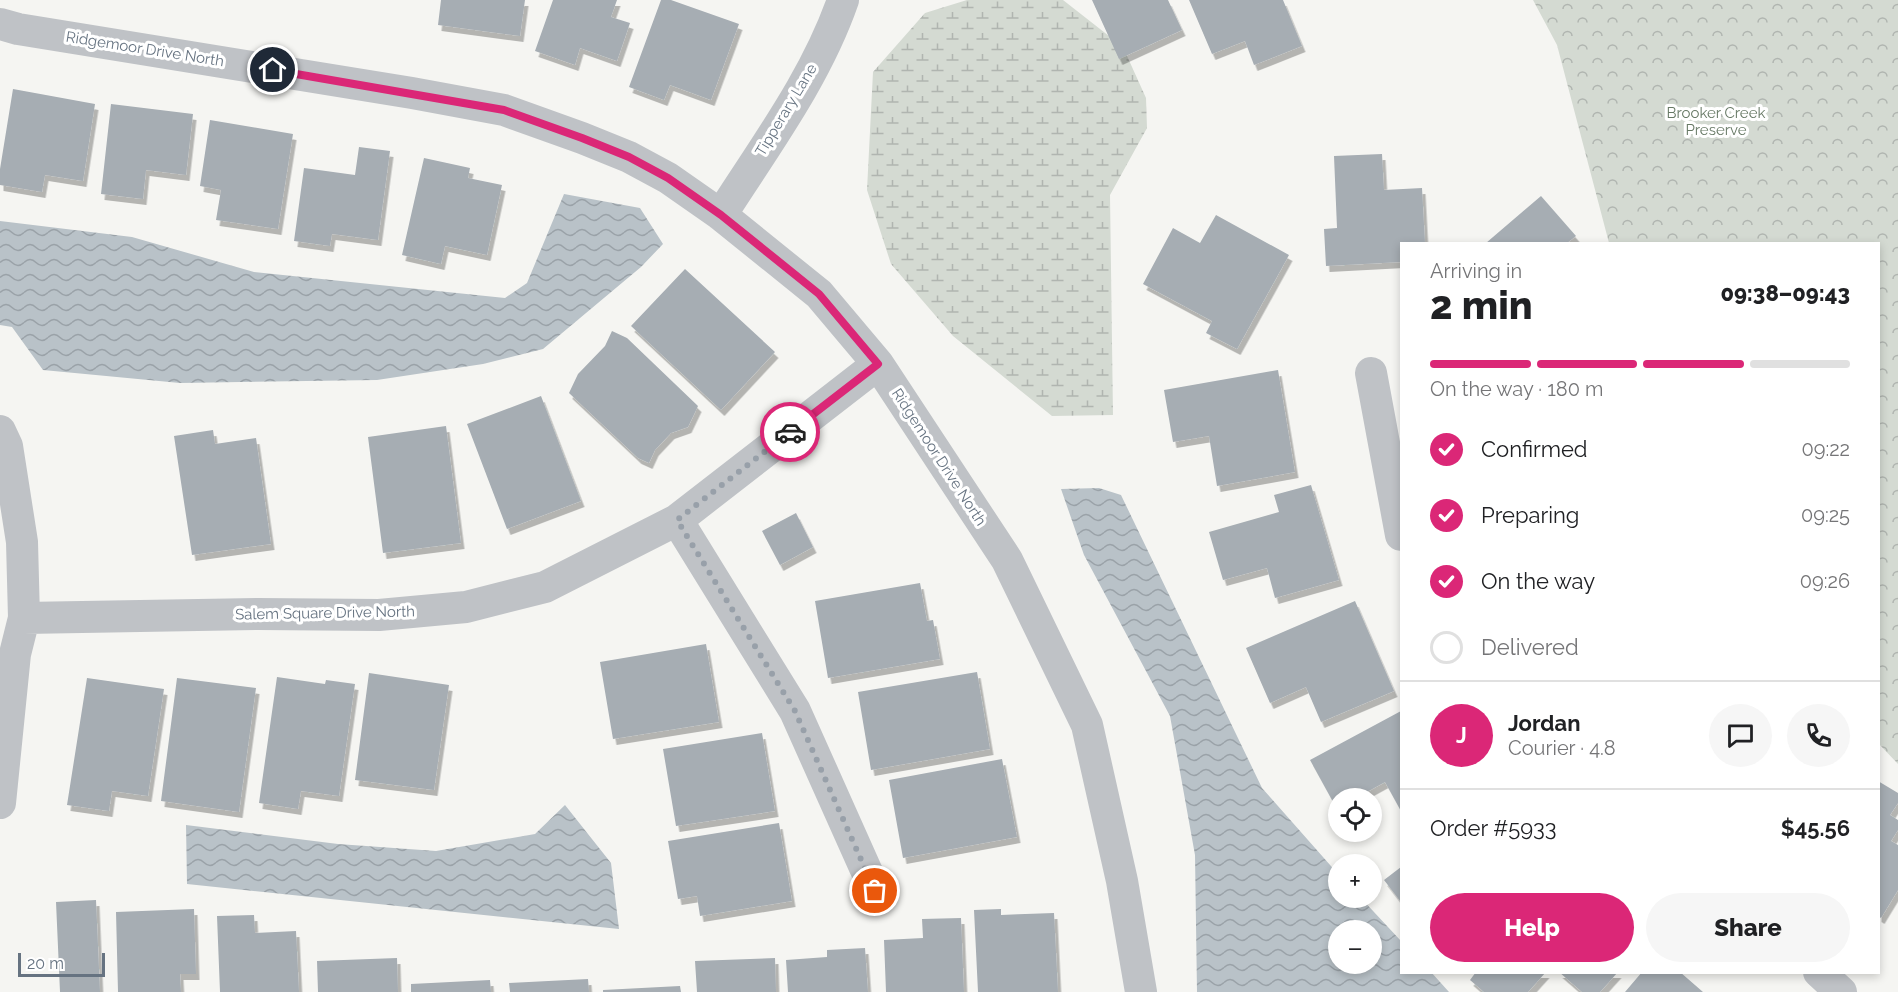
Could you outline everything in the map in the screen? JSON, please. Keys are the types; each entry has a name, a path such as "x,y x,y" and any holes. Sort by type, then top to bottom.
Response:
{"street":[{"name":"Tipperary Lane","path":"721,215 799,94 843,0"},
{"name":"Ridgemoor Drive North","path":"0,24 504,110 629,157 668,178 721,215 819,294 878,364 1007,560 1087,725 1122,881 1141,992"},
{"name":"Salem Square Drive North","path":"24,618 258,614 379,615 466,607 545,587 677,520 878,364"},
{"path":"1371,373 1400,530"},
{"path":"0,431 7,446 22,542 24,618 15,654 0,803"},
{"path":"677,520 795,711 875,891"},
{"path":"1821,974 1841,992"}],"green space":[{"path":"967,0 1063,0 1123,47 1146,98 1147,128 1110,195 1113,415 1052,416 953,336 891,264 867,190 873,72 925,13"},
{"name":"Brooker Creek Preserve","path":"1533,0 1898,0 1898,764 1880,745 1880,242 1609,242 1557,45"}],"water":[{"path":"564,194 640,208 663,244 641,267 543,349 483,364 377,380 180,383 43,370 12,327 0,325 0,221 132,237 254,272 505,298 527,283"},
{"path":"1099,488 1121,495 1262,788 1328,863 1328,908 1370,908 1381,920 1328,920 1328,974 1382,974 1382,921 1400,940 1400,974 1433,974 1449,992 1197,992 1195,855 1170,716 1084,555 1061,489"},
{"path":"565,805 611,863 619,929 187,884 186,825 338,844 436,851 535,834"}],"building":[{"path":"441,0 525,0 520,36 438,25"},
{"path":"553,0 617,0 611,17 630,23 617,61 580,48 575,65 535,51"},
{"path":"661,0 671,0 739,24 711,100 670,85 664,100 629,87"},
{"path":"1092,0 1168,0 1182,30 1119,59"},
{"path":"1189,0 1283,0 1302,46 1254,65 1245,41 1212,54"},
{"path":"13,89 95,104 83,181 45,175 42,192 0,185 0,169"},
{"path":"111,104 193,114 186,175 146,170 143,199 101,194"},
{"path":"210,120 293,134 278,229 216,220 221,190 200,186"},
{"path":"359,147 390,151 378,240 332,234 330,246 294,241 304,168 355,175"},
{"path":"1382,154 1384,190 1422,188 1425,242 1400,242 1400,262 1326,266 1324,229 1337,228 1334,156"},
{"path":"424,158 470,168 468,178 502,185 487,255 445,246 441,264 402,255"},
{"path":"1541,196 1576,236 1568,242 1487,242"},
{"path":"1216,215 1289,255 1237,349 1206,333 1212,321 1143,284 1173,228 1200,243"},
{"path":"685,269 775,352 721,410 631,326"},
{"path":"612,331 627,338 698,406 688,427 671,433 655,450 649,463 638,458 569,393 578,374 605,346"},
{"path":"1278,370 1295,472 1217,486 1209,436 1173,442 1164,390"},
{"path":"541,396 581,501 507,529 467,424"},
{"path":"446,426 461,543 383,553 368,437"},
{"path":"213,430 215,444 256,438 271,544 192,555 174,436"},
{"path":"1311,485 1339,580 1275,598 1267,568 1223,580 1209,532 1279,512 1274,495"},
{"path":"796,513 813,547 780,565 762,531"},
{"path":"920,583 927,621 933,620 940,659 828,678 815,601"},
{"path":"1355,601 1394,691 1321,722 1306,687 1270,703 1246,648"},
{"path":"706,644 719,722 613,739 600,662"},
{"path":"977,672 990,749 871,770 858,692"},
{"path":"369,673 449,685 434,790 355,780"},
{"path":"277,677 325,684 326,680 355,684 339,796 301,791 298,809 259,803"},
{"path":"87,678 164,689 148,796 112,791 109,811 67,805"},
{"path":"177,678 256,688 239,812 161,801"},
{"path":"1400,712 1400,809 1385,782 1374,788 1328,788 1328,793 1310,760"},
{"path":"762,733 775,811 676,826 663,749"},
{"path":"1002,759 1017,837 903,858 889,780"},
{"path":"1880,782 1898,793 1898,803 1890,815 1898,820 1898,830 1891,841 1898,845 1898,890 1881,918"},
{"path":"779,823 792,901 700,916 697,896 678,899 668,841"},
{"path":"1400,868 1400,901 1384,880"},
{"path":"96,900 100,992 60,992 56,902"},
{"path":"194,909 196,974 180,974 181,992 118,992 116,912"},
{"path":"1001,909 1001,915 1054,913 1058,992 978,992 974,910"},
{"path":"254,915 255,933 296,931 299,992 220,992 217,916"},
{"path":"961,918 964,992 886,992 884,940 923,938 922,919"},
{"path":"865,948 868,992 788,992 786,960 827,957 827,950"},
{"path":"397,958 398,992 318,992 317,961"},
{"path":"775,958 776,992 697,992 695,961"},
{"path":"1474,974 1544,974 1528,992 1484,992 1470,980"},
{"path":"1561,974 1616,974 1600,992 1582,992"},
{"path":"1640,974 1682,974 1703,992 1625,992"},
{"path":"588,979 589,992 510,992 509,983"},
{"path":"490,980 491,992 411,992 411,984"},
{"path":"680,986 681,992 603,992 603,990"}],"way so far":[{"path":"790,432 677,520 795,711 875,891"}],"route":[{"path":"273,70 504,110 629,157 668,178 721,215 819,294 878,364 790,432"}]}
